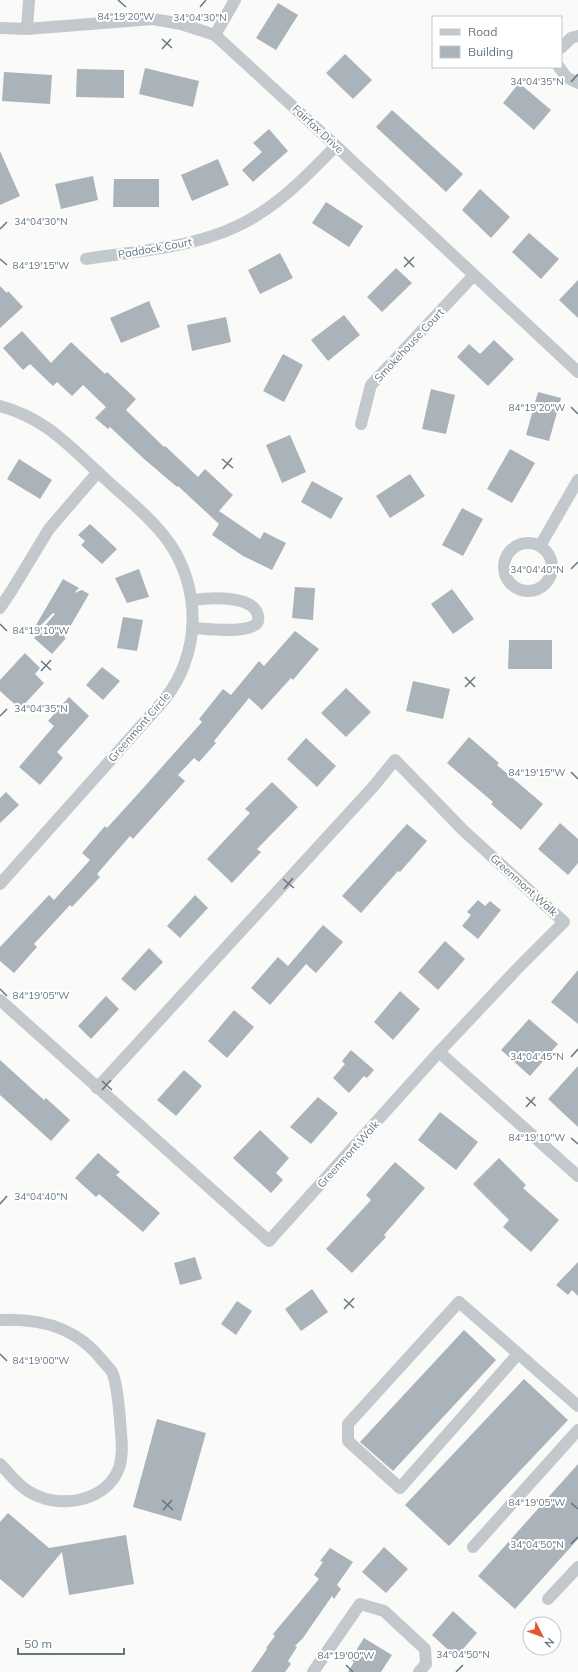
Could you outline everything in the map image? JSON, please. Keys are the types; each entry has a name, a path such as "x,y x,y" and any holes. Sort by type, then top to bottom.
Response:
{"street":[{"path":"27,29 29,0"},
{"path":"215,35 235,0"},
{"name":"Fairfax Drive","path":"0,28 27,29 153,19 181,24 215,35 578,372"},
{"path":"562,47 571,38 578,36"},
{"path":"560,68 566,77 578,83"},
{"name":"Paddock Court","path":"86,259 191,242 235,227 259,215 284,197 336,146"},
{"name":"Smokehouse Court","path":"361,424 371,385 474,275"},
{"name":"Greenmont Circle","path":"0,406 32,418 56,433 153,524 168,541 183,569 192,600 193,628 190,648 184,665 176,684 165,699 0,884"},
{"path":"0,608 49,529 98,472"},
{"path":"540,546 578,480"},
{"path":"192,600 223,599 245,602 254,609 258,618 258,623 247,628 223,630 193,628"},
{"name":"Greenmont Walk","path":"0,1000 97,1088 269,1241 440,1052 519,967 564,922 464,830 395,760 373,787 97,1088"},
{"path":"440,1052 578,1176"},
{"path":"518,1354 400,1488 348,1441 348,1424 459,1302 578,1406"},
{"path":"0,1320 21,1319 42,1322 62,1329 80,1339 96,1352 112,1372 118,1405 122,1447 119,1468 107,1486 90,1498 69,1501 48,1499 29,1491 12,1478 0,1464"},
{"path":"473,1547 578,1430"},
{"path":"548,1599 578,1567"},
{"path":"312,1672 360,1604 384,1611 425,1649 426,1664 419,1672"}],"building":[{"path":"278,3 298,15 276,50 256,38"},
{"path":"345,54 372,80 353,99 326,73"},
{"path":"145,68 199,81 193,107 139,94"},
{"path":"77,69 124,70 124,98 76,97"},
{"path":"4,72 52,75 50,104 2,101"},
{"path":"519,83 551,110 534,130 503,103"},
{"path":"392,110 463,174 446,192 376,127"},
{"path":"269,129 288,151 253,182 242,170 262,152 253,143"},
{"path":"0,151 20,196 0,205"},
{"path":"218,159 229,185 192,201 181,175"},
{"path":"93,176 98,200 61,209 55,184"},
{"path":"114,179 159,179 159,207 113,207"},
{"path":"480,189 510,217 491,238 462,210"},
{"path":"326,202 363,226 349,247 312,223"},
{"path":"529,233 559,259 541,279 512,252"},
{"path":"280,253 293,278 260,294 248,270"},
{"path":"396,268 412,283 382,312 367,297"},
{"path":"578,280 578,318 559,300"},
{"path":"0,286 7,293 8,291 23,307 0,328"},
{"path":"149,301 160,327 121,343 110,318"},
{"path":"344,315 360,335 328,361 311,340"},
{"path":"226,317 231,342 192,351 187,325"},
{"path":"22,331 51,363 71,342 105,374 107,372 136,399 126,410 198,477 205,469 233,495 219,511 260,539 264,532 286,543 272,570 243,556 212,535 219,524 178,486 177,487 143,458 110,427 108,429 95,418 106,407 83,385 72,396 57,382 53,386 30,364 23,370 3,348"},
{"path":"494,340 514,359 488,386 457,357 469,344 480,354"},
{"path":"283,354 303,365 284,402 263,391"},
{"path":"431,389 455,395 446,434 422,429"},
{"path":"538,392 561,398 549,441 526,435"},
{"path":"290,435 306,472 282,483 266,445"},
{"path":"510,449 535,463 512,503 487,489"},
{"path":"19,459 52,480 40,499 7,479"},
{"path":"410,474 425,496 390,518 376,496"},
{"path":"312,481 343,498 331,519 301,502"},
{"path":"462,508 483,519 463,556 442,545"},
{"path":"90,524 117,549 102,564 81,545 85,541 78,535"},
{"path":"139,569 149,597 127,603 115,578"},
{"path":"63,579 79,588 74,593 82,590 89,594 64,637 66,638 52,654 34,638 55,614 53,613 39,627 36,625"},
{"path":"295,587 315,588 313,620 292,618"},
{"path":"452,589 474,619 453,634 431,604"},
{"path":"123,617 143,620 137,651 117,648"},
{"path":"295,631 319,649 293,680 291,678 262,710 249,698 214,741 216,743 199,762 194,758 178,775 185,781 133,839 130,836 97,874 100,877 72,907 70,905 34,944 37,947 14,973 0,961 0,947 49,895 54,900 90,860 82,853 105,826 107,828 202,722 199,719 223,689 231,695 259,661 264,666"},
{"path":"509,640 552,640 552,669 508,669"},
{"path":"25,653 40,668 35,674 44,683 20,709 0,691 0,680"},
{"path":"102,667 120,681 103,700 86,685"},
{"path":"413,681 450,689 443,719 406,711"},
{"path":"346,688 371,712 346,737 321,713"},
{"path":"69,697 89,716 57,752 63,758 40,785 19,767 54,726 48,721"},
{"path":"469,737 499,763 497,765 543,804 521,830 491,804 493,802 447,763"},
{"path":"306,738 336,766 317,787 287,759"},
{"path":"272,782 298,807 257,849 261,852 232,883 207,859 250,813 245,809"},
{"path":"6,792 19,805 0,823 0,798"},
{"path":"560,823 578,839 578,863 568,875 538,849"},
{"path":"407,824 427,841 361,913 342,896"},
{"path":"195,895 208,908 180,938 167,926"},
{"path":"478,900 485,906 490,901 501,910 478,939 462,926 471,915 467,912"},
{"path":"323,925 343,942 316,973 306,964 270,1005 251,988 278,957 288,966"},
{"path":"445,941 465,959 438,990 418,972"},
{"path":"149,948 163,962 135,991 121,979"},
{"path":"578,970 578,1024 551,1002"},
{"path":"400,991 420,1009 393,1040 374,1022"},
{"path":"106,996 119,1009 91,1039 78,1026"},
{"path":"234,1010 254,1027 227,1058 208,1041"},
{"path":"529,1019 558,1044 530,1076 501,1050"},
{"path":"351,1050 374,1070 367,1078 364,1076 349,1093 333,1078 345,1064 342,1061"},
{"path":"0,1060 44,1100 46,1098 70,1120 51,1141 0,1095"},
{"path":"578,1066 578,1127 548,1099"},
{"path":"184,1070 202,1086 176,1116 157,1100"},
{"path":"318,1097 338,1113 311,1144 290,1127"},
{"path":"440,1112 478,1142 456,1170 418,1140"},
{"path":"260,1130 289,1158 276,1173 283,1180 271,1193 233,1158"},
{"path":"98,1153 120,1172 116,1175 160,1213 143,1232 99,1194 96,1197 75,1178"},
{"path":"499,1158 526,1185 523,1188 559,1220 531,1252 503,1227 509,1220 473,1184"},
{"path":"395,1162 425,1188 384,1235 386,1237 352,1273 326,1249 371,1200 366,1195"},
{"path":"195,1257 202,1279 180,1285 174,1263"},
{"path":"578,1262 578,1296 572,1290 568,1295 556,1285"},
{"path":"312,1289 328,1312 301,1331 285,1309"},
{"path":"237,1301 252,1311 236,1335 221,1324"},
{"path":"464,1330 496,1360 393,1471 360,1442"},
{"path":"524,1379 568,1420 449,1546 405,1505"},
{"path":"157,1419 206,1433 181,1521 133,1507"},
{"path":"578,1464 578,1539 515,1609 478,1576"},
{"path":"8,1513 49,1548 126,1535 134,1584 69,1595 62,1552 23,1598 0,1579 0,1522"},
{"path":"384,1547 408,1569 386,1593 362,1572"},
{"path":"330,1548 353,1562 337,1585 341,1589 334,1599 332,1596 303,1638 295,1646 297,1647 288,1661 291,1664 285,1672 251,1672 275,1636 273,1634 319,1579 314,1575 323,1562 320,1561"},
{"path":"453,1611 477,1633 456,1657 432,1635"},
{"path":"364,1638 392,1655 381,1672 348,1672 354,1662 350,1660"}]}
